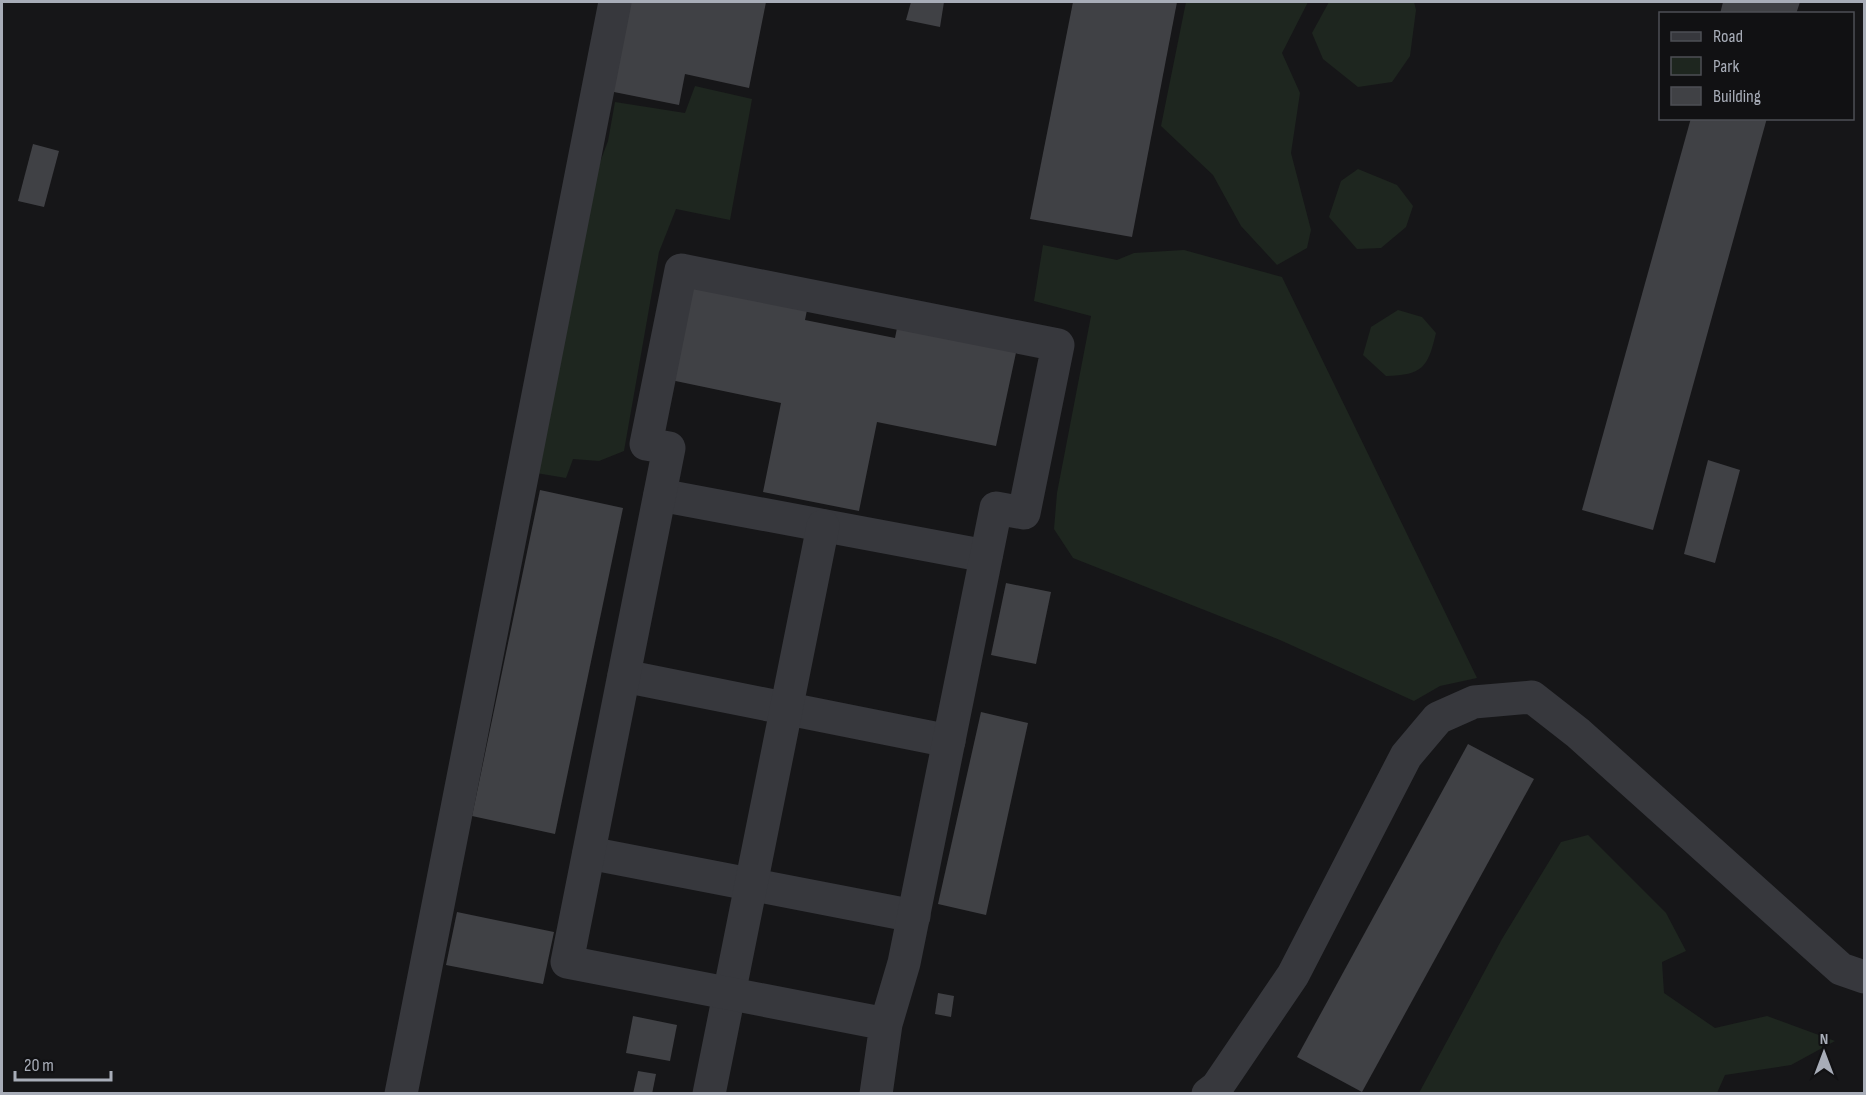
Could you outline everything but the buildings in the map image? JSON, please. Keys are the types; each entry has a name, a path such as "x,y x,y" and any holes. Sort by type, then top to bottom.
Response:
{"street":[{"path":"401,1094 615,2"},
{"path":"876,1094 886,1024 904,963 996,508 1024,513 1058,345 681,270 646,444 669,448 567,962 886,1024"},
{"path":"660,495 986,556"},
{"path":"709,1094 823,526"},
{"path":"624,676 949,741"},
{"path":"1208,1094 1217,1087 1293,975 1406,756 1438,718 1474,702 1532,697 1578,733 1841,969 1864,976"},
{"path":"589,853 914,916"}],"green space":[{"path":"1186,2 1308,2 1282,53 1300,93 1291,153 1311,230 1307,248 1277,265 1241,226 1213,175 1161,126"},
{"path":"1329,2 1414,2 1416,10 1410,56 1392,82 1358,87 1323,59 1312,33"},
{"path":"695,86 752,99 730,220 676,209 659,252 624,451 599,461 573,459 566,478 536,473 596,173 608,141 615,102 685,113"},
{"path":"1358,169 1397,185 1413,206 1406,227 1381,248 1357,249 1329,217 1341,181"},
{"path":"1043,245 1117,260 1134,253 1184,250 1282,277 1477,678 1440,686 1414,701 1280,640 1073,558 1054,529 1057,493 1091,316 1034,301"},
{"path":"1398,310 1422,317 1436,333 1430,354 1422,367 1408,374 1386,376 1363,355 1371,327"},
{"path":"1588,835 1666,913 1686,951 1662,962 1664,993 1715,1028 1767,1016 1835,1041 1791,1065 1725,1075 1717,1093 1419,1093 1502,939 1561,842"}]}
